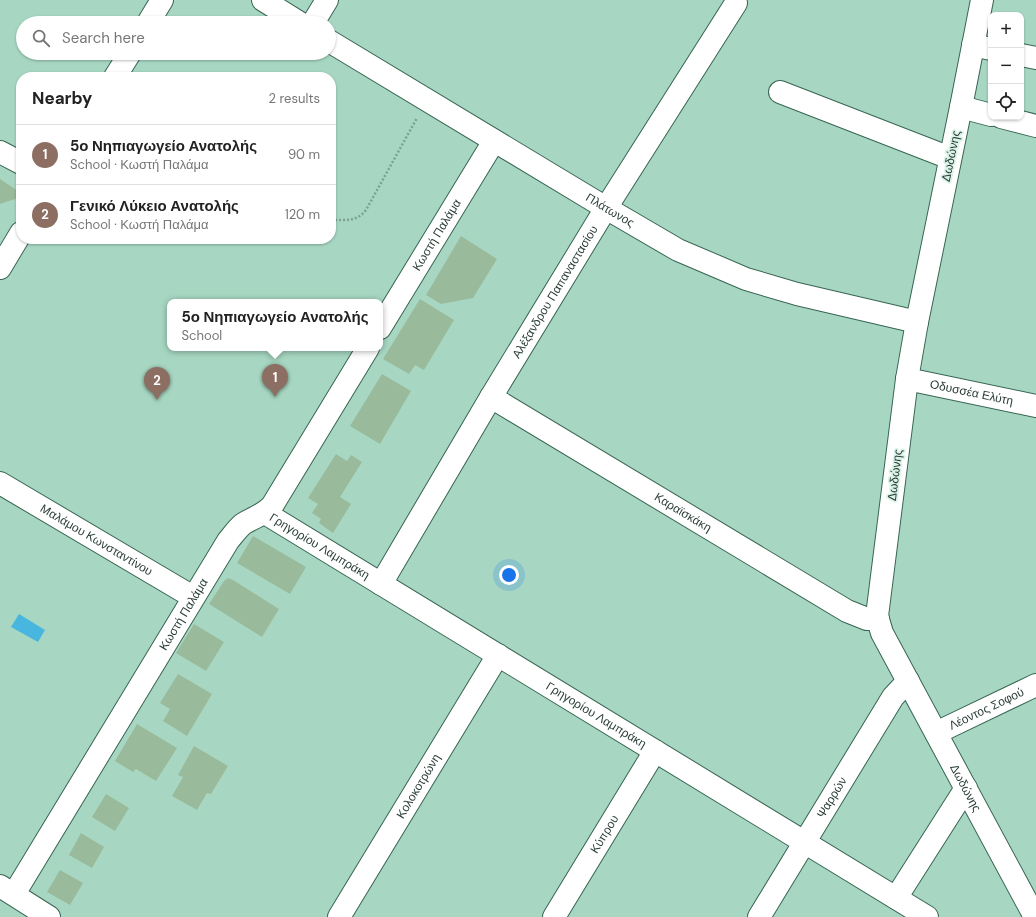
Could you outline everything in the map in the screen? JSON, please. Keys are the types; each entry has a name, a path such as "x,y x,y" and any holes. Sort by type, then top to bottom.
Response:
{"street":[{"path":"152,16 162,0"},
{"path":"263,0 289,16"},
{"path":"317,16 327,0"},
{"name":"Δωδώνης","path":"982,0 982,47 962,107 916,322 907,379 878,607 878,619 882,633 1035,917"},
{"name":"Αλέξανδρου Παπαναστασίου","path":"381,584 491,396 606,208 736,3"},
{"name":"Πλάτωνος","path":"336,44 494,141 678,250 746,279 797,294 916,322"},
{"path":"1024,56 1036,58"},
{"path":"118,72 126,60"},
{"path":"780,92 950,158"},
{"path":"962,107 988,114"},
{"path":"1012,120 1036,126"},
{"name":"Κωστή Παλάμα","path":"383,323 494,141"},
{"path":"0,152 16,160"},
{"path":"0,268 16,241"},
{"name":"Κωστή Παλάμα","path":"7,890 237,530 243,524 265,513 281,492 366,351"},
{"name":"Οδυσσέα Ελύτη","path":"907,379 1036,406"},
{"name":"Καραϊσκάκη","path":"491,396 847,611 867,619 878,619"},
{"name":"Μαλάμου Κωνσταντίνου","path":"0,483 193,597"},
{"name":"Γρηγορίου Λαμπράκη","path":"265,513 927,917"},
{"name":"Κολοκοτρώνη","path":"339,917 498,655"},
{"name":"Ψαρρών","path":"760,917 893,697 908,681"},
{"name":"Λέοντος Σοφού","path":"936,733 1036,685"},
{"name":"Κύπρου","path":"554,917 655,751"},
{"path":"896,898 966,788"},
{"path":"7,890 49,917"}],"path":[{"path":"336,220 353,220 362,215 366,210 427,100"}],"water":[{"path":"19,614 45,630 38,642 11,627"}],"building":[{"path":"0,179 16,190 16,199 0,204"},
{"path":"461,236 497,259 473,298 441,304 426,295"},
{"path":"420,299 454,320 424,370 415,365 409,374 383,359"},
{"path":"382,374 411,391 380,444 350,426"},
{"path":"336,454 347,461 351,455 362,462 340,497 351,504 333,533 319,523 321,519 312,513 318,504 308,498"},
{"path":"253,536 306,567 290,594 237,563"},
{"path":"228,578 279,609 262,637 209,604 224,581"},
{"path":"194,624 224,642 206,671 176,653"},
{"path":"178,674 212,694 187,736 163,721 170,709 160,703"},
{"path":"137,724 177,748 156,781 136,769 133,772 115,761"},
{"path":"194,746 228,766 211,794 207,793 197,810 172,796 183,777 178,775"},
{"path":"106,794 129,808 115,831 92,817"},
{"path":"81,833 104,847 92,868 69,855"},
{"path":"60,870 83,883 70,905 47,892"}],"place":[{"name":"5ο Νηπιαγωγείο Ανατολής","path":"275,397"},
{"name":"Γενικό Λύκειο Ανατολής","path":"157,400"}]}
